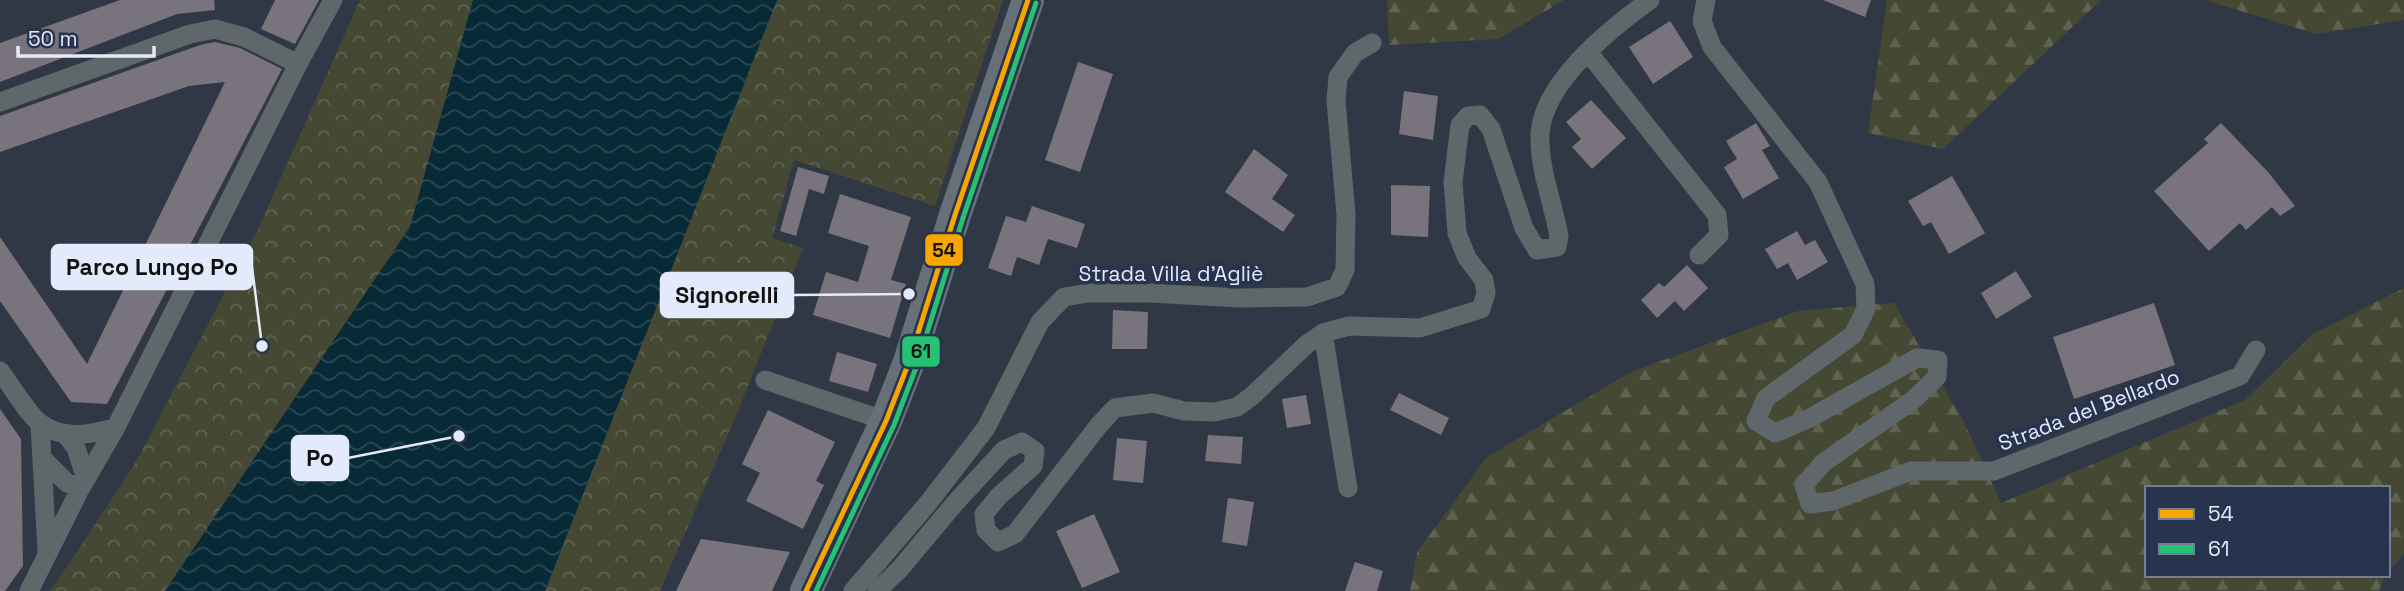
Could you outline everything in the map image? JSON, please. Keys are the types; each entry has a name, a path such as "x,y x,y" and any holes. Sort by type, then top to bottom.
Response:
{"main road":[{"path":"806,591 886,421 909,362 954,215 1028,0"}],"street":[{"path":"29,591 83,483 116,427 298,64 333,0"},
{"path":"877,591 899,570 1004,450 1022,442 1035,451 1033,466 999,496 984,514 986,530 998,542 1015,534 1115,408 1153,403 1184,411 1214,412 1237,407 1323,333 1349,326 1420,328 1480,309 1486,293 1484,280 1467,258 1457,233 1453,182 1460,125 1468,116 1480,115 1491,129 1524,228 1537,250 1557,247 1559,236 1540,135 1544,113 1556,89 1588,52 1626,17 1650,0"},
{"name":"Strada del Bellardo","path":"1706,0 1702,21 1712,47 1818,183 1866,284 1866,309 1853,335 1766,398 1756,421 1775,433 1810,418 1917,358 1938,360 1937,377 1913,400 1823,463 1804,485 1810,504 1833,500 1911,471 1994,471 2240,376 2256,350"},
{"path":"0,102 190,34 215,29 244,37 298,64"},
{"name":"Strada Villa d'Agliè","path":"853,591 929,502 986,428 1040,322 1065,297 1113,293 1239,298 1307,297 1337,287 1345,270 1346,214 1336,101 1338,77 1355,53 1372,43"},
{"path":"1588,52 1717,215 1718,235 1699,254"},
{"path":"1323,333 1348,488"},
{"path":"0,371 40,424 66,435 95,434 116,427"},
{"path":"765,380 886,421"},
{"path":"40,424 47,557"},
{"path":"66,435 76,448 83,483"},
{"path":"43,459 67,483 83,483"}],"green space":[{"path":"360,0 473,0 410,227 165,591 49,591 136,462 259,227"},
{"path":"777,0 1003,0 935,206 794,160 772,238 803,248 738,411 660,591 545,591"},
{"path":"1387,0 1564,0 1498,39 1389,45"},
{"path":"1887,0 2101,0 1943,149 1868,133"},
{"path":"2205,0 2404,0 2404,20 2316,34"},
{"path":"2404,288 2404,554 2390,569 2390,486 2145,486 2145,577 2384,577 2379,591 1410,591 1417,552 1487,457 1631,372 1798,311 1894,303 1965,424 2001,503 2245,400 2313,334"}],"water":[{"path":"473,0 777,0 545,591 165,591 410,227"}],"building":[{"path":"120,0 214,0 215,10 177,14 0,82 0,43"},
{"path":"275,0 319,0 295,44 261,29"},
{"path":"1823,0 1871,0 1865,17"},
{"path":"1670,21 1693,57 1653,84 1629,47"},
{"path":"215,42 240,48 282,69 107,404 71,402 0,301 0,237 87,364 225,82 189,86 0,152 0,116"},
{"path":"1078,62 1113,74 1080,172 1045,160"},
{"path":"1404,91 1438,96 1433,140 1399,134"},
{"path":"1591,100 1626,138 1592,169 1572,147 1581,139 1566,122"},
{"path":"1756,123 1770,146 1762,150 1779,178 1743,199 1724,167 1737,159 1726,141"},
{"path":"2221,123 2268,172 2295,206 2280,216 2272,207 2246,230 2240,223 2209,251 2154,191 2208,143 2204,139"},
{"path":"1254,149 1288,175 1272,199 1295,215 1283,232 1225,192"},
{"path":"798,167 829,176 824,194 809,189 796,236 780,231"},
{"path":"1952,176 1985,233 1949,254 1931,222 1923,226 1908,201"},
{"path":"1391,185 1430,186 1428,237 1391,235"},
{"path":"840,194 911,217 891,280 906,284 890,338 813,315 826,272 858,282 869,246 828,233"},
{"path":"1032,206 1085,224 1077,248 1048,239 1039,265 1017,257 1011,276 988,268 1006,216 1026,222"},
{"path":"1797,231 1805,245 1815,240 1828,262 1797,280 1788,263 1777,269 1765,249"},
{"path":"1687,265 1708,288 1684,311 1675,301 1657,318 1641,300 1659,283 1664,287"},
{"path":"2016,271 2032,297 1996,319 1981,293"},
{"path":"2154,303 2175,365 2074,399 2053,337"},
{"path":"1113,310 1148,312 1147,349 1112,349"},
{"path":"837,352 877,364 868,392 829,381"},
{"path":"1399,393 1449,418 1441,435 1390,410"},
{"path":"1306,395 1311,424 1287,428 1282,399"},
{"path":"0,409 21,439 23,566 5,591 0,591"},
{"path":"768,410 835,442 816,481 824,485 803,529 746,501 760,473 742,464"},
{"path":"1208,435 1243,437 1241,464 1205,461"},
{"path":"1117,438 1147,441 1143,483 1113,480"},
{"path":"1228,498 1254,502 1247,546 1222,542"},
{"path":"1094,514 1120,572 1082,588 1056,531"},
{"path":"701,539 790,552 772,591 676,591"},
{"path":"1355,562 1383,571 1377,591 1345,591"}],"transit line":[{"name":"54","path":"806,591 886,421 909,362 955,215 1028,0"},
{"name":"61","path":"816,591 894,425 917,365 963,218 1036,3"}],"place":[{"name":"Signorelli","path":"909,294"},
{"name":"Parco Lungo Po","path":"262,346"},
{"name":"Po","path":"459,436"}]}
